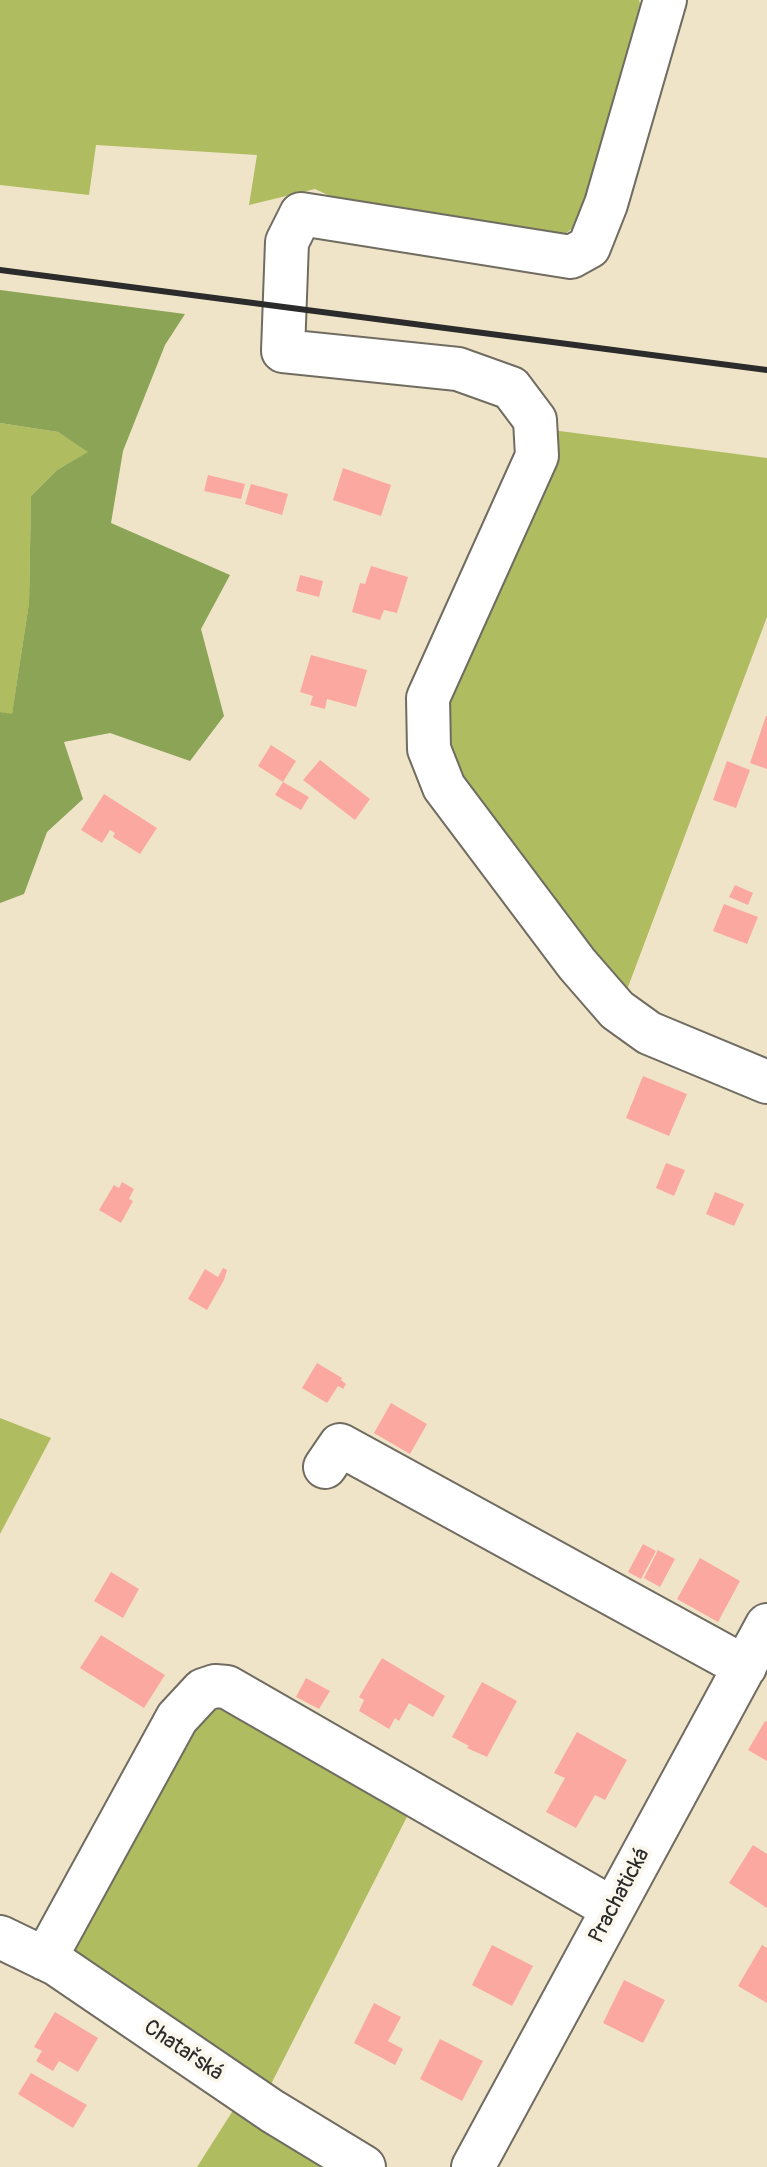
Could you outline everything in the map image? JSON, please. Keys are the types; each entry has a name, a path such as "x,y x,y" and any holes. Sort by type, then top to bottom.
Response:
{"street":[{"path":"665,0 606,204 589,247 571,257 301,214 287,242 283,351 458,369 511,388 535,420 537,456 428,698 429,749 444,787 577,964 617,1010 649,1033 767,1082"},
{"path":"325,1467 340,1445 745,1667"},
{"name":"Prachatická","path":"473,2167 767,1625"},
{"path":"45,1959 177,1718 203,1690 215,1686 227,1687 613,1909"},
{"name":"Chatařská","path":"0,1937 45,1959 272,2111 364,2167"}],"green space":[{"path":"0,0 639,0 642,10 589,214 551,246 405,231 315,189 249,205 257,155 96,145 89,195 0,185"},
{"path":"0,290 185,314 165,345 123,451 111,523 230,575 201,629 224,716 190,761 110,733 64,742 83,799 47,832 24,894 0,903 0,712 12,714 29,603 31,496 57,470 88,452 58,432 0,423"},
{"path":"0,423 58,432 89,452 57,470 31,496 29,603 12,715 0,712"},
{"path":"552,430 767,458 767,617 622,1003 450,776 440,690 549,484"},
{"path":"0,1418 51,1438 0,1534"},
{"path":"213,1700 414,1803 265,2096 72,1952 183,1728"},
{"path":"239,2101 346,2167 197,2167"}],"building":[{"path":"343,468 391,485 381,516 333,500"},
{"path":"208,475 245,484 241,499 204,491"},
{"path":"251,484 288,494 282,515 245,504"},
{"path":"371,566 408,577 397,613 384,610 380,620 352,612 360,583 365,584"},
{"path":"300,575 323,581 319,597 296,591"},
{"path":"311,655 367,670 356,707 327,699 325,709 310,705 313,696 300,692"},
{"path":"767,716 767,769 750,763"},
{"path":"271,745 296,761 283,782 258,766"},
{"path":"320,760 370,799 355,820 303,780"},
{"path":"727,761 750,770 736,808 713,800"},
{"path":"283,782 309,797 301,810 275,795"},
{"path":"104,794 157,828 140,854 113,837 115,833 110,830 102,843 81,830"},
{"path":"735,885 753,893 748,905 729,897"},
{"path":"724,904 758,917 747,944 713,931"},
{"path":"643,1076 687,1094 669,1136 626,1118"},
{"path":"666,1163 685,1170 674,1196 656,1188"},
{"path":"122,1182 134,1189 129,1199 133,1201 121,1223 99,1210 114,1185 119,1188"},
{"path":"715,1192 744,1204 734,1226 706,1214"},
{"path":"223,1268 227,1270 224,1280 207,1310 188,1299 205,1269 218,1277"},
{"path":"317,1363 342,1378 346,1384 343,1389 338,1386 327,1403 302,1388"},
{"path":"391,1403 427,1424 410,1454 374,1433"},
{"path":"643,1544 656,1551 641,1579 628,1572"},
{"path":"658,1550 675,1559 660,1587 644,1578"},
{"path":"700,1558 740,1581 718,1622 677,1599"},
{"path":"111,1572 139,1589 123,1618 94,1601"},
{"path":"101,1635 165,1675 144,1708 80,1668"},
{"path":"382,1658 445,1696 433,1717 409,1703 399,1721 395,1718 389,1729 359,1711 364,1700 359,1697"},
{"path":"306,1678 330,1691 319,1709 296,1697"},
{"path":"482,1682 517,1701 487,1757 452,1737"},
{"path":"767,1722 767,1761 748,1750"},
{"path":"577,1732 627,1760 605,1800 595,1795 576,1828 546,1812 565,1778 554,1773"},
{"path":"753,1845 767,1854 767,1908 729,1883"},
{"path":"492,1945 533,1966 512,2006 472,1985"},
{"path":"762,1945 767,1948 767,2003 738,1986"},
{"path":"624,1980 665,2000 643,2043 603,2023"},
{"path":"374,2003 401,2017 388,2041 403,2049 395,2065 354,2043"},
{"path":"55,2012 98,2038 78,2072 59,2061 53,2071 36,2061 42,2051 34,2047"},
{"path":"440,2039 483,2061 462,2101 420,2079"},
{"path":"31,2073 87,2105 73,2128 18,2094"}],"railway":[{"path":"0,270 767,370"}]}
